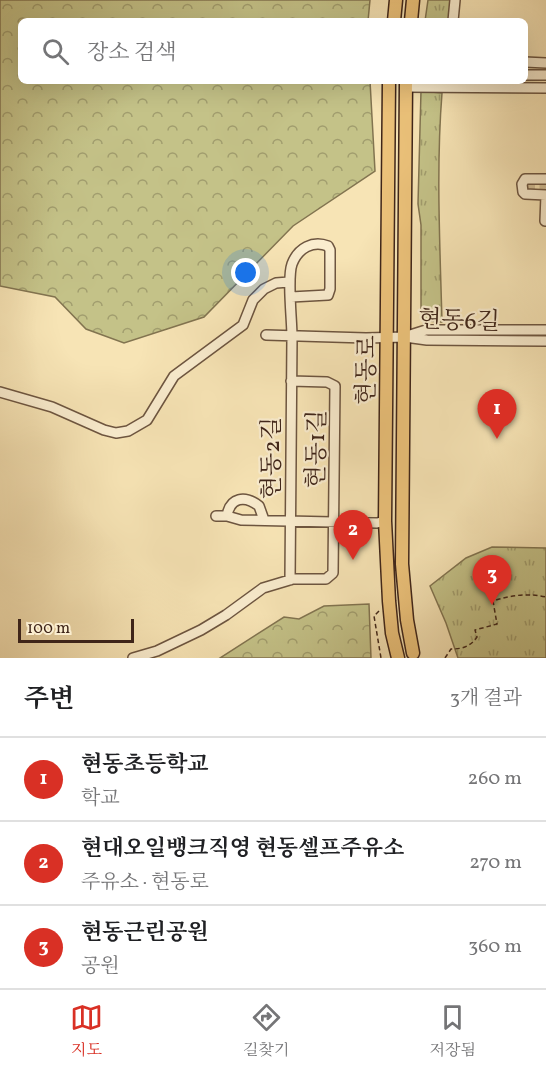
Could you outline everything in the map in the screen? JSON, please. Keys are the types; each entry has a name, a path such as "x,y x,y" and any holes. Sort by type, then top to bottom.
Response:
{"main road":[{"path":"394,18 396,0"},
{"path":"411,18 413,0"},
{"name":"현동로","path":"389,84 385,521 388,601 398,658"},
{"name":"현동로","path":"406,84 402,564 407,620 413,653"}],"street":[{"path":"453,18 455,0"},
{"path":"528,62 546,63"},
{"path":"528,75 546,75"},
{"path":"406,84 546,88"},
{"path":"545,221 546,195 525,195 522,184 525,179 529,178 546,179"},
{"name":"현동2길","path":"290,580 292,336 289,282 293,262 306,246 316,243 328,246 330,250 330,293 325,296 291,297"},
{"path":"0,392 52,407 104,430 116,433 128,431 147,420 167,384 180,370 243,325 256,296 270,285 289,282"},
{"name":"현동6길","path":"405,337 426,330 546,330"},
{"path":"266,335 405,337"},
{"name":"현동6길","path":"405,337 427,340 546,341"},
{"name":"현동1길","path":"290,580 326,579 331,576 334,567 335,386 327,382 291,381"},
{"path":"227,516 230,506 236,501 248,500 259,506 264,520"},
{"name":"현동1길","path":"216,516 241,520 385,521"},
{"path":"133,658 157,651 184,639 226,615 262,588 290,580"}],"path":[{"path":"445,658 452,649 463,649 473,643 477,637 475,630 497,624 493,601 520,594 546,597"},
{"path":"381,658 374,616 388,601"}],"green space":[{"path":"0,0 370,0 368,18 18,18 18,84 370,84 375,171 293,226 204,317 124,343 86,329 55,297 0,286"},
{"path":"428,0 451,0 449,18 425,18"},
{"path":"421,91 442,93 439,179 442,322 427,320 421,313 421,225 418,204"},
{"path":"492,547 546,548 546,658 458,658 430,586 466,558"},
{"path":"369,604 371,658 220,658 284,617 299,619 324,606"}],"tunnel":[{"path":"526,187 546,187"}],"place":[{"name":"현동초등학교","path":"497,439"},
{"name":"현대오일뱅크직영 현동셀프주유소","path":"353,560"},
{"name":"현동근린공원","path":"492,605"}]}
